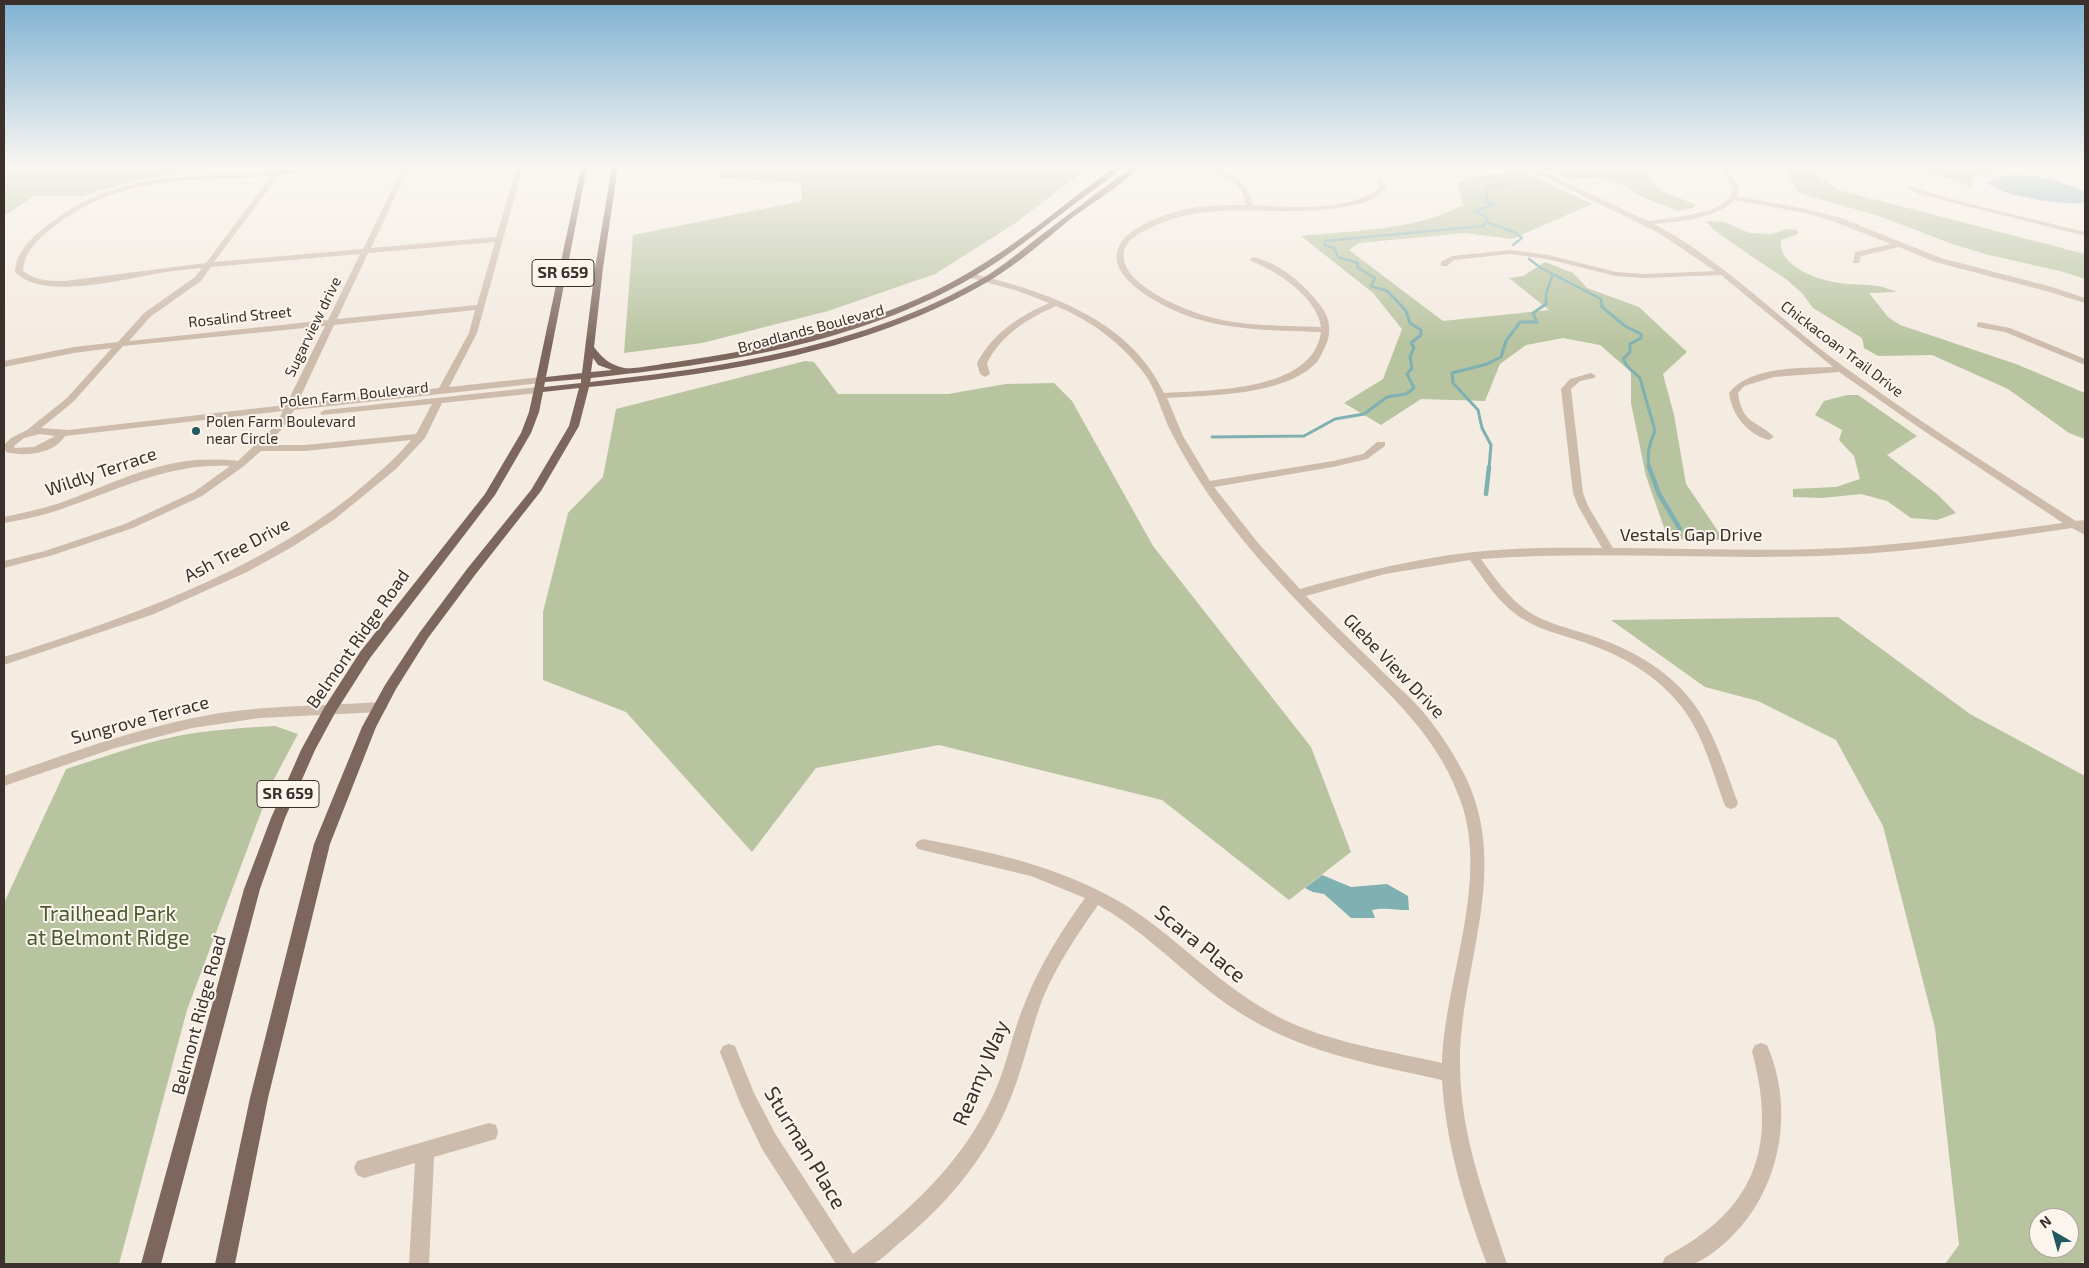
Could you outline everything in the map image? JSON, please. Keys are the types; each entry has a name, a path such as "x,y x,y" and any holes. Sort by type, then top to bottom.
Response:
{"main road":[{"name":"Belmont Ridge Road","path":"151,1264 252,889 278,818 308,750 329,711 396,613 490,495 526,433 534,412 572,226"},
{"name":"SR 659","path":"225,1264 259,1098 322,844 344,785 369,727 380,707 424,635 471,572 536,491 574,426 586,380 605,226"},
{"name":"Broadlands Boulevard","path":"586,380 643,369 743,354 836,330 904,307 970,275 1038,226"},
{"name":"Broadlands Boulevard","path":"540,385 681,374 755,361 845,339 939,304 986,279 1059,226"},
{"path":"590,348 597,359 606,365 622,369 643,369"}],"street":[{"path":"50,226 38,236 23,255 19,268 21,275 31,280 69,284 208,266 499,240"},
{"path":"30,433 70,400 146,315 198,278 237,226"},
{"name":"Sugarview drive","path":"287,413 378,226"},
{"name":"Ash Tree Drive","path":"4,661 122,622 181,600 271,555 340,511 392,468 410,451 432,419 441,395 467,346 480,308 503,226"},
{"path":"1148,226 1126,241 1119,256 1122,268 1132,280 1157,299 1195,315 1250,326 1326,330"},
{"name":"Chickacoan Trail Drive","path":"1652,226 1678,241 1724,273 1802,340 1841,369 2080,524 2085,532"},
{"path":"1857,226 1898,245 1953,264 2028,283 2085,301"},
{"path":"2052,226 2085,234"},
{"path":"1856,261 1858,254 1898,245"},
{"path":"1444,264 1452,258 1510,252 1548,257 1616,274 1644,276 1724,273"},
{"path":"1161,396 1238,389 1264,384 1287,377 1317,357 1322,348 1326,330 1322,313 1308,296 1276,268 1254,259"},
{"name":"Glebe View Drive","path":"970,275 1030,292 1056,303 1094,322 1126,347 1146,370 1161,396 1186,450 1207,484 1260,553 1419,716 1452,763 1464,788 1474,818 1479,848 1476,906 1454,1020 1451,1073 1454,1116 1464,1164 1480,1222 1497,1264"},
{"path":"985,374 982,363 989,348 998,337 1030,315 1056,303"},
{"name":"Rosalind Street","path":"4,364 74,350 121,344 480,308"},
{"path":"1980,325 2006,330 2085,362"},
{"path":"1770,437 1746,424 1733,400 1734,389 1739,384 1747,379 1768,375 1841,369"},
{"path":"1591,376 1576,379 1566,389 1575,482 1583,506 1610,552"},
{"name":"Polen Farm Boulevard","path":"287,413 30,433 13,441 10,448 36,450 54,442 287,413 540,385"},
{"path":"54,442 60,437 58,431 70,400"},
{"path":"4,565 49,553 129,526 198,494 240,464 258,448 280,426 287,413"},
{"path":"258,448 305,448 421,436"},
{"path":"1207,484 1342,462 1367,456 1381,444"},
{"path":"4,457 10,448"},
{"name":"Wildly Terrace","path":"4,520 62,505 162,468 214,461 240,464"},
{"name":"Vestals Gap Drive","path":"1298,594 1398,567 1473,556 1518,553 1610,552 1844,552 1918,545 2080,524"},
{"path":"1473,556 1506,600 1519,611 1548,627 1624,654 1652,671 1669,685 1685,701 1697,718 1731,803"},
{"name":"Sungrove Terrace","path":"4,781 104,747 180,725 235,716 304,710 329,711 380,707"},
{"name":"Scara Place","path":"924,845 992,858 1029,868 1095,896 1131,917 1217,988 1249,1010 1282,1028 1318,1042 1355,1052 1451,1073"},
{"name":"Reamy Way","path":"857,1264 918,1214 950,1180 969,1156 996,1108 1034,1002 1049,967 1095,896"},
{"path":"1672,1264 1696,1253 1724,1233 1745,1208 1760,1182 1769,1150 1772,1118 1770,1084 1761,1051"},
{"name":"Sturman Place","path":"729,1052 746,1097 769,1142 848,1264"},
{"path":"364,1168 489,1132"},
{"path":"419,1264 425,1151"}],"green space":[{"path":"677,226 1011,226 935,274 828,311 702,343 624,353 633,235"},
{"path":"1397,226 1541,226 1512,239 1465,233 1359,243 1349,250 1443,321 1549,310 1509,278 1523,276 1545,262 1573,273 1587,288 1639,307 1687,352 1663,374 1674,415 1686,484 1724,540 1668,539 1646,476 1631,403 1631,372 1600,345 1563,338 1526,345 1500,364 1485,401 1421,399 1381,425 1344,403 1383,379 1402,329 1373,293 1301,236"},
{"path":"1711,226 1734,226 1750,233 1772,234 1786,229 1797,230 1798,234 1781,240 1781,249 1785,257 1801,270 1821,279 1844,284 1878,286 1897,292 1869,293 1888,317 1900,325 2016,364 2085,393 2085,439 2069,433 2008,389 1932,355 1878,356 1864,348 1862,338 1813,308 1802,293 1786,279"},
{"path":"1906,226 1978,226 2085,254 2085,279 2064,272 1989,255 1952,244"},
{"path":"805,361 814,362 838,394 948,394 1006,384 1054,383 1072,401 1153,546 1311,747 1351,852 1289,900 1162,800 939,745 816,768 752,852 626,712 543,680 543,612 568,513 603,477 616,409"},
{"path":"1847,395 1858,395 1917,436 1887,455 1937,494 1956,513 1937,520 1911,518 1887,501 1861,494 1822,498 1793,497 1793,489 1836,487 1860,479 1854,456 1839,440 1842,430 1815,415 1824,401"},
{"path":"1838,617 1970,714 2085,776 2085,1261 2078,1264 1945,1264 1959,1245 1935,1028 1883,826 1836,740 1758,701 1705,687 1611,620"},
{"name":"Trailhead Park at Belmont Ridge","path":"275,726 298,734 272,783 187,1010 119,1264 4,1264 4,903 66,769 173,737 211,731"}],"water":[{"path":"1322,875 1351,887 1387,884 1408,896 1409,910 1377,909 1372,910 1375,918 1351,918 1324,894 1305,888"}],"waterway":[{"path":"1396,300 1387,291 1371,286 1375,278 1357,267 1358,263 1338,257 1334,248 1324,245 1325,241 1481,226"},
{"path":"1498,226 1514,232 1522,238 1513,245"},
{"path":"1529,259 1553,274"},
{"path":"1489,468 1491,445 1482,428 1478,410 1453,383 1452,373 1487,364 1501,357 1506,341 1520,322 1537,322 1533,313 1546,304 1546,294 1553,274"},
{"path":"1553,274 1601,300"},
{"path":"1212,437 1304,436 1335,419 1364,414 1387,397 1406,394 1414,388 1407,374 1412,368 1410,357 1414,347 1411,343 1421,335 1421,330 1410,323 1406,311 1396,300"},
{"path":"1601,300 1602,307 1625,326 1641,334 1641,338 1630,344 1630,352 1623,359 1627,366 1640,378 1655,431 1649,449 1649,468"},
{"path":"1486,494 1489,467"},
{"path":"1649,467 1659,494 1680,529"}],"place":[{"name":"Polen Farm Boulevard near Circle","path":"196,431"}]}
